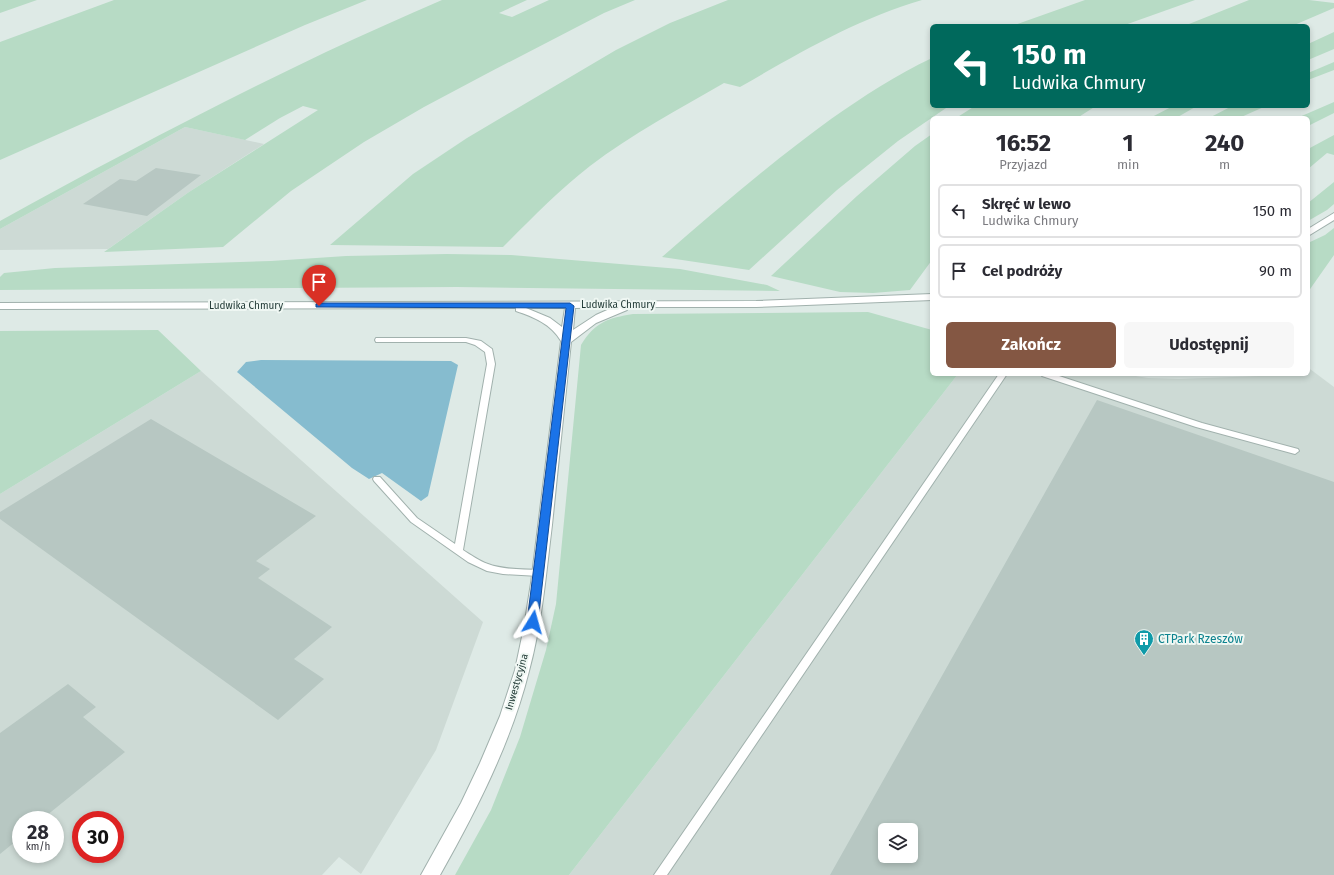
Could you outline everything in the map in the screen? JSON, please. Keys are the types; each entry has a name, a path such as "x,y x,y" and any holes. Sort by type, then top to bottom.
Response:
{"street":[{"path":"1310,232 1334,216"},
{"name":"Ludwika Chmury","path":"0,306 570,306 756,304 930,297"},
{"path":"511,306 531,312 552,323 560,330 566,341 591,322 632,305"},
{"name":"Inwestycyjna","path":"430,875 460,825 483,778 502,733 516,690 533,622 570,306"}],"lane":[{"path":"379,340 466,340 478,343 489,351 491,364 458,551"},
{"path":"660,875 1002,376"},
{"path":"1051,376 1199,425 1295,451"},
{"path":"377,479 414,520 458,551 487,568 503,572 539,573"}],"shaded area":[{"path":"185,127 264,144 189,192 108,249 0,250 0,229"},
{"path":"1310,369 1334,387 1334,875 569,875 956,376 1136,376 1179,379 1256,376 1310,376"},
{"path":"201,371 483,622 436,750 361,874 339,857 322,875 0,875 0,494"}],"green space":[{"path":"0,0 37,0 0,13"},
{"path":"114,0 367,0 305,25 0,160 0,42"},
{"path":"442,0 527,0 499,13 512,17 549,0 635,0 604,13 488,73 424,107 364,142 291,191 223,247 104,252 189,192 318,110 303,106 280,118 245,140 185,127 0,229 0,221 80,177 243,92 369,32"},
{"path":"728,0 922,0 851,27 740,87 724,83 656,122 622,143 590,166 545,205 503,247 330,245 413,174 467,138 616,50 670,23"},
{"path":"1085,0 1195,0 1128,24 1018,24"},
{"path":"1249,0 1309,0 1334,3 1334,8 1297,24 1189,24"},
{"path":"1334,32 1334,49 1310,59 1310,43"},
{"path":"930,59 930,108 946,108 934,116 930,116 930,119 898,141 837,190 749,270 662,257 787,152 831,119 880,86"},
{"path":"1334,62 1334,70 1310,79 1310,72"},
{"path":"1334,102 1334,113 1310,125 1310,116 1302,116"},
{"path":"972,108 1093,108 1080,116 959,116"},
{"path":"1169,108 1194,108 1180,116 1154,116"},
{"path":"1228,108 1262,108 1244,116 1213,116"},
{"path":"930,135 930,263 910,290 873,293 840,292 771,276 857,196 915,146"},
{"path":"1334,135 1334,155 1327,153 1310,167 1310,148"},
{"path":"1334,182 1334,204 1310,220 1310,201"},
{"path":"1334,228 1334,255 1310,289 1310,242 1325,235"},
{"path":"447,254 511,255 680,269 767,285 780,291 457,287 0,290 0,277 4,273 55,268 271,261 346,256"},
{"path":"868,312 930,329 930,376 956,376 569,875 455,875 491,810 520,737 546,650 556,604 581,345 586,337 603,322 616,317 633,314"},
{"path":"158,330 201,371 0,494 0,331"}],"water":[{"path":"261,360 451,361 458,365 428,496 421,501 382,473 369,479 352,468 237,372 246,362"}],"building":[{"path":"156,168 201,175 147,216 83,204 120,179 136,181"},
{"name":"CTPark Rzeszów","path":"1097,400 1334,482 1334,875 830,875"},
{"path":"151,419 316,516 256,561 270,569 258,578 332,627 294,659 324,679 278,720 0,519 0,512"},
{"path":"68,684 96,707 83,717 125,752 52,811 12,811 12,844 0,854 0,733"}],"place":[{"name":"CTPark Rzeszów","path":"1144,656"}],"route":[{"path":"319,306 570,306 533,622"}]}
